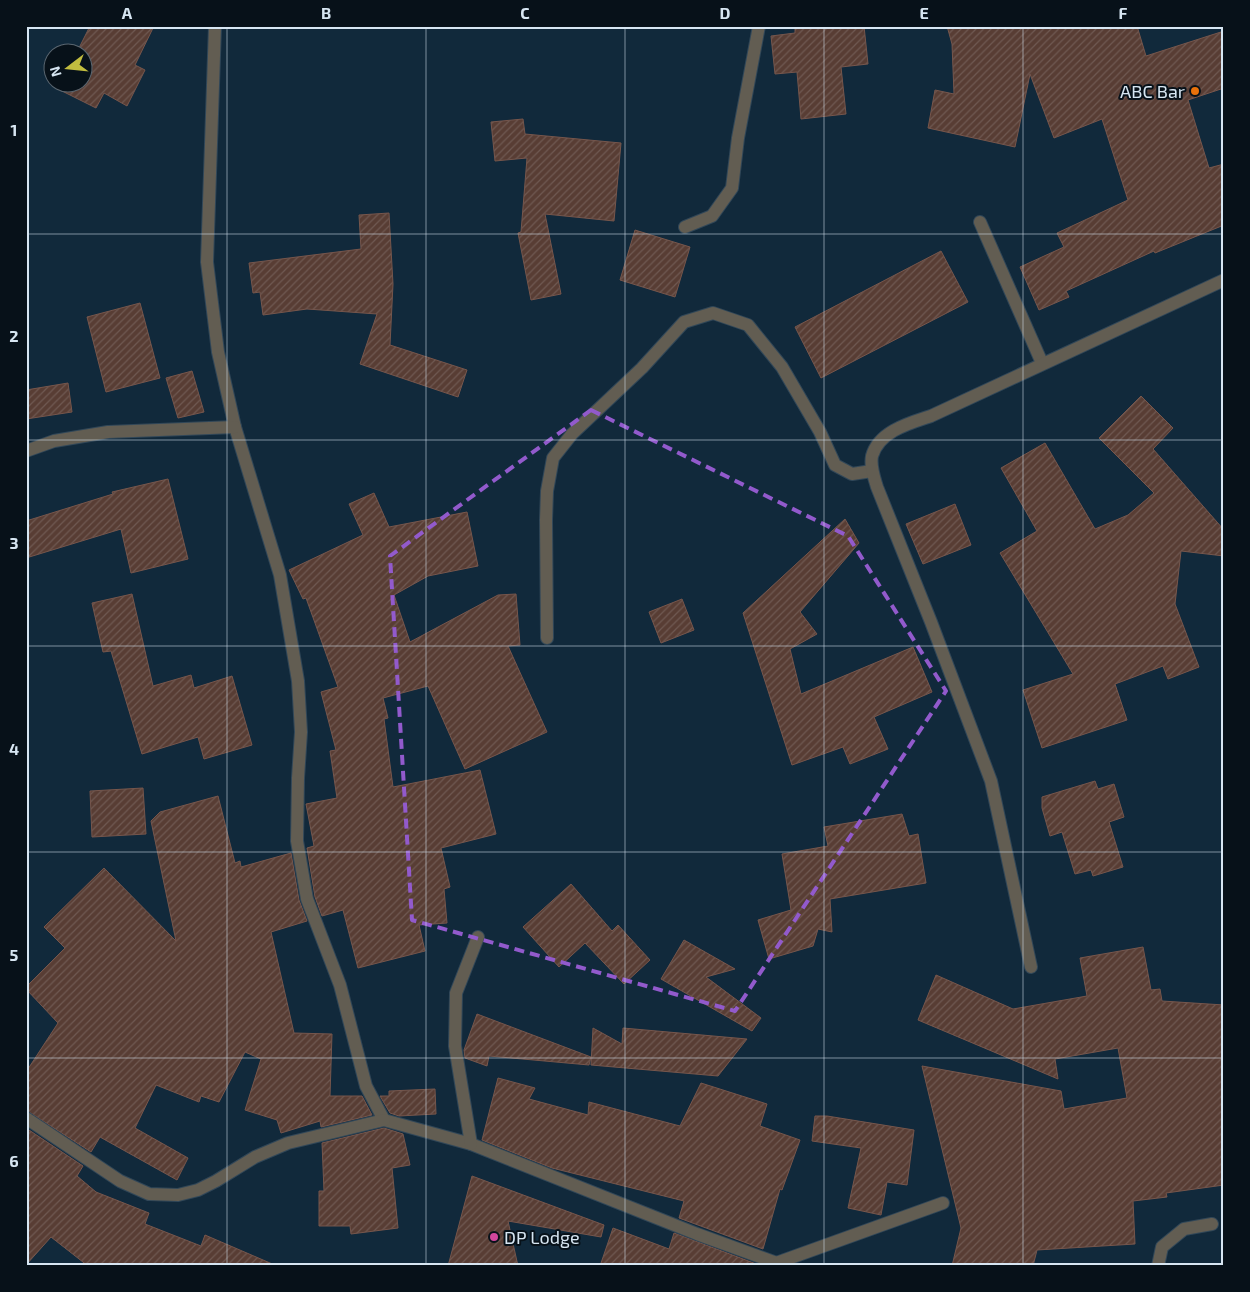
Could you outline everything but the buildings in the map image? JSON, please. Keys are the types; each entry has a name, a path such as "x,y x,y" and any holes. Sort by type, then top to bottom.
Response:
{"street":[{"path":"215,26 207,262 218,352 234,427 280,575 298,681 301,732 297,841 307,899 340,985 366,1086 384,1120"},
{"path":"685,227 712,216 732,188 738,138 759,26"},
{"path":"980,222 1042,363"},
{"path":"1031,967 991,781 877,486 872,471 872,457 876,447 884,437 903,426 938,412 1224,280"},
{"path":"548,638 546,520 547,491 552,458 572,434 642,368 684,322 713,313 748,325 782,367 820,432 835,465 852,474 872,471"},
{"path":"26,451 54,441 108,432 234,427"},
{"path":"471,1144 455,1046 456,993 478,936"},
{"path":"26,1118 120,1181 149,1194 178,1194 198,1190 255,1157 288,1143 384,1120 471,1144 697,1234 782,1264 943,1202"},
{"path":"1158,1266 1162,1248 1184,1229 1212,1224"}],"highlighted area":[{"path":"591,410 848,536 946,691 735,1011 412,920 390,556"}],"place":[{"name":"ABC Bar","path":"1195,91"},
{"name":"DP Lodge","path":"494,1237"}]}
